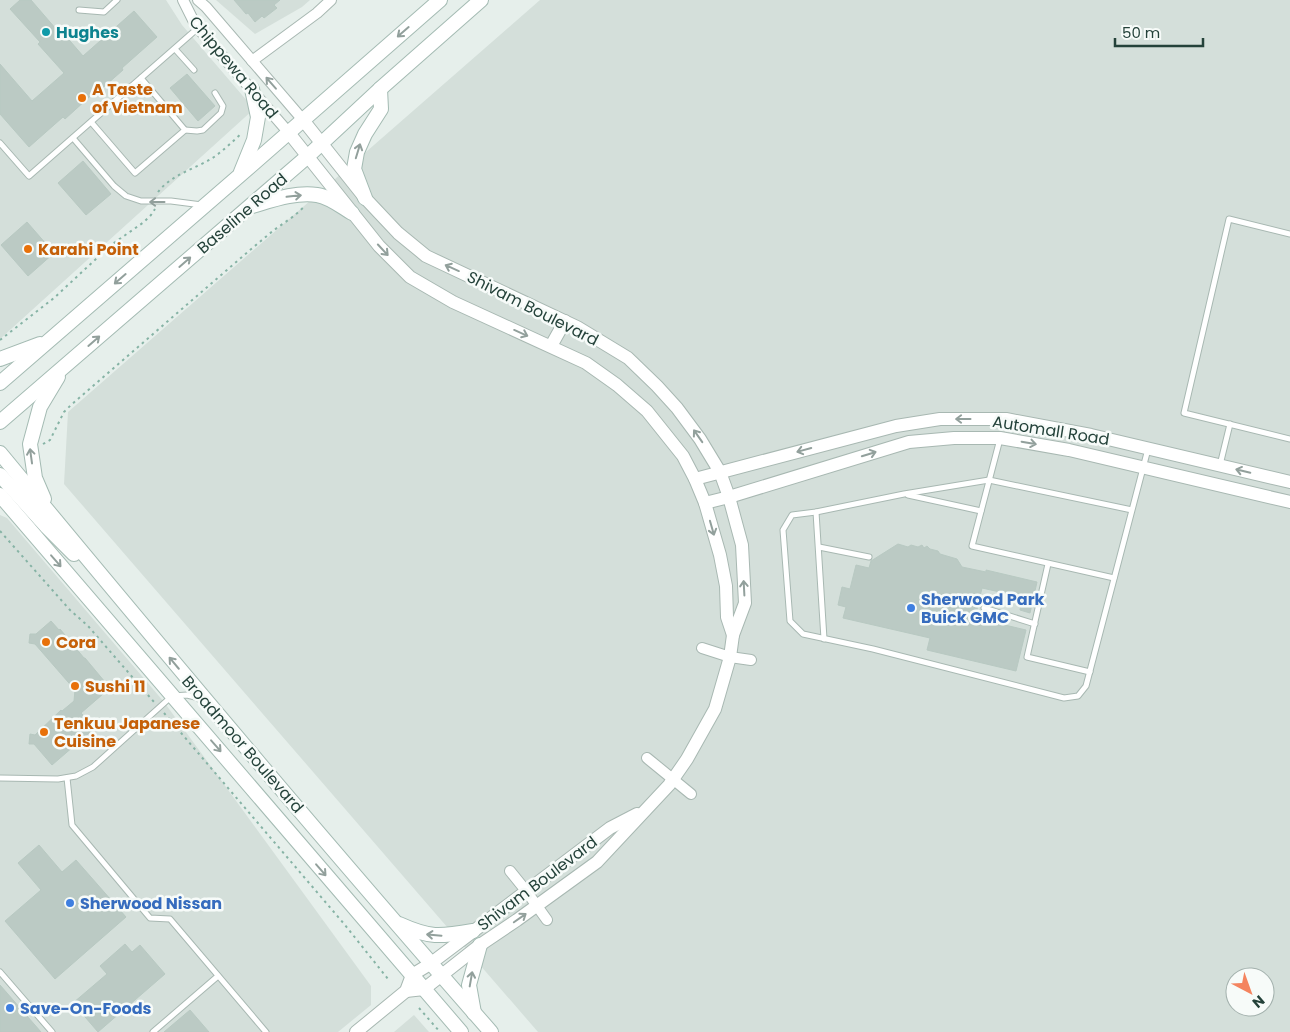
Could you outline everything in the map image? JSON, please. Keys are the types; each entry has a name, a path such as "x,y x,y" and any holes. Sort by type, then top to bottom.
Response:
{"main road":[{"name":"Baseline Road","path":"0,383 440,0"},
{"name":"Baseline Road","path":"0,422 308,156 380,89 481,0"},
{"path":"239,176 254,140 258,117 252,89"},
{"path":"365,198 354,169 357,152 365,134 381,108 380,89"},
{"path":"247,208 279,198 301,195 318,196 328,199 352,213"},
{"path":"0,359 52,338"},
{"path":"54,518 34,478 30,444 40,407 65,366"},
{"name":"Broadmoor Boulevard","path":"0,453 205,700 490,1032"},
{"path":"0,475 71,552 90,562"},
{"name":"Broadmoor Boulevard","path":"0,495 461,1032"},
{"path":"0,507 24,524"},
{"path":"397,924 430,935 447,936 473,931"},
{"path":"474,1014 469,985 480,945"}],"street":[{"name":"Chippewa Road","path":"183,0 198,28 289,133"},
{"name":"Chippewa Road","path":"198,0 303,120"},
{"path":"252,61 317,13 331,0"},
{"name":"Shivam Boulevard","path":"303,120 365,198 398,233 426,256 577,327 628,358 657,386 678,408 720,472 742,545 745,603 733,635 730,657 715,709 687,760 673,780 597,862 480,945 424,988"},
{"name":"Shivam Boulevard","path":"289,133 379,246 410,277 453,302 586,363 617,385 647,411 683,456 705,503 720,555 726,586 727,617 733,635"},
{"path":"551,346 565,321"},
{"name":"Automall Road","path":"695,479 896,426 940,419 1006,419 1091,435 1290,482"},
{"name":"Automall Road","path":"705,503 909,442 954,438 1000,438 1069,450 1290,502"},
{"path":"702,648 730,657 751,660"},
{"path":"647,758 691,794"},
{"name":"Shivam Boulevard","path":"412,975 430,964 527,892 610,828 648,808"},
{"path":"510,871 547,920"},
{"path":"406,991 412,975"},
{"path":"356,1032 406,991 424,988"}],"lane":[{"path":"79,10 104,12 118,0"},
{"path":"0,143 29,176 198,28"},
{"path":"175,48 194,70"},
{"path":"141,78 185,130 202,130 221,113 223,106 215,93"},
{"path":"91,122 135,173 185,130"},
{"path":"72,138 114,186 126,196 141,201 171,201 205,206"},
{"path":"1290,234 1229,219 1184,414 1290,439"},
{"path":"1220,466 1230,424"},
{"path":"1000,438 972,546 1114,578"},
{"path":"1132,510 990,480 792,515 783,530 790,621 803,634 874,649 1064,698 1078,696 1086,686 1090,672 1144,468 1148,448"},
{"path":"904,494 981,511"},
{"path":"816,512 824,639"},
{"path":"818,547 869,557"},
{"path":"1048,564 1028,656 1090,672"},
{"path":"984,608 1035,624"},
{"path":"0,778 58,779 76,776 93,767 172,696 187,695 205,700"},
{"path":"67,778 72,825 150,918 170,919 266,1032"},
{"path":"0,972 52,1032"},
{"path":"153,1032 218,976"}],"path":[{"path":"0,340 54,298 112,245 144,222 151,215 157,202 158,192 166,184 210,159 247,128"},
{"path":"40,444 45,444 50,440 64,412 71,405 256,245 294,216 302,209 305,203"},
{"path":"0,530 147,694"},
{"path":"174,724 345,925 388,979"},
{"path":"419,1008 440,1032"}],"shaded area":[{"path":"0,0 166,0 182,25 254,109 0,339"},
{"path":"216,0 310,0 302,7 255,34"},
{"path":"540,0 1290,0 1290,1032 538,1032 64,484 68,412"},
{"path":"0,515 7,518 164,702 371,986 371,1005 338,1032 0,1032"},
{"path":"414,1015 429,1032 394,1032"}],"building":[{"path":"20,0 31,0 83,56 134,11 157,37 98,92 97,90 65,119 63,117 29,147 0,114 0,64 32,101 64,73 38,44 40,42 10,9"},
{"path":"234,0 280,0 274,5 277,8 255,22"},
{"path":"187,74 215,106 198,121 170,88"},
{"path":"83,161 111,194 86,215 58,183"},
{"name":"Karahi Point","path":"27,222 54,253 28,276 1,245"},
{"name":"Sherwood Park Buick GMC","path":"898,544 908,547 911,545 918,547 922,545 924,548 927,546 938,551 940,554 957,559 962,567 986,572 986,570 1037,582 1030,613 1020,610 1022,597 982,588 975,618 1026,630 1016,671 927,650 930,638 843,618 846,607 838,605 842,587 850,589 856,565 869,568 871,561"},
{"path":"51,621 110,688 81,713 95,728 52,765 34,744 29,744 30,734 35,735 61,710 74,701 75,690 35,644 29,643 30,634 36,634"},
{"name":"Sherwood Nissan","path":"39,845 62,872 76,860 126,917 55,979 5,921 41,890 18,863"},
{"path":"125,944 132,952 140,945 165,974 98,1032 73,1003 107,974 100,966"},
{"name":"Save-On-Foods","path":"0,985 41,1032 0,1032"},
{"path":"190,1010 209,1032 164,1032"}],"place":[{"name":"Hughes","path":"46,32"},
{"name":"A Taste of Vietnam","path":"82,98"},
{"name":"Karahi Point","path":"28,249"},
{"name":"Sherwood Park Buick GMC","path":"911,608"},
{"name":"Cora","path":"46,642"},
{"name":"Sushi 11","path":"75,686"},
{"name":"Tenkuu Japanese Cuisine","path":"44,732"},
{"name":"Sherwood Nissan","path":"70,903"},
{"name":"Save-On-Foods","path":"10,1008"}]}
